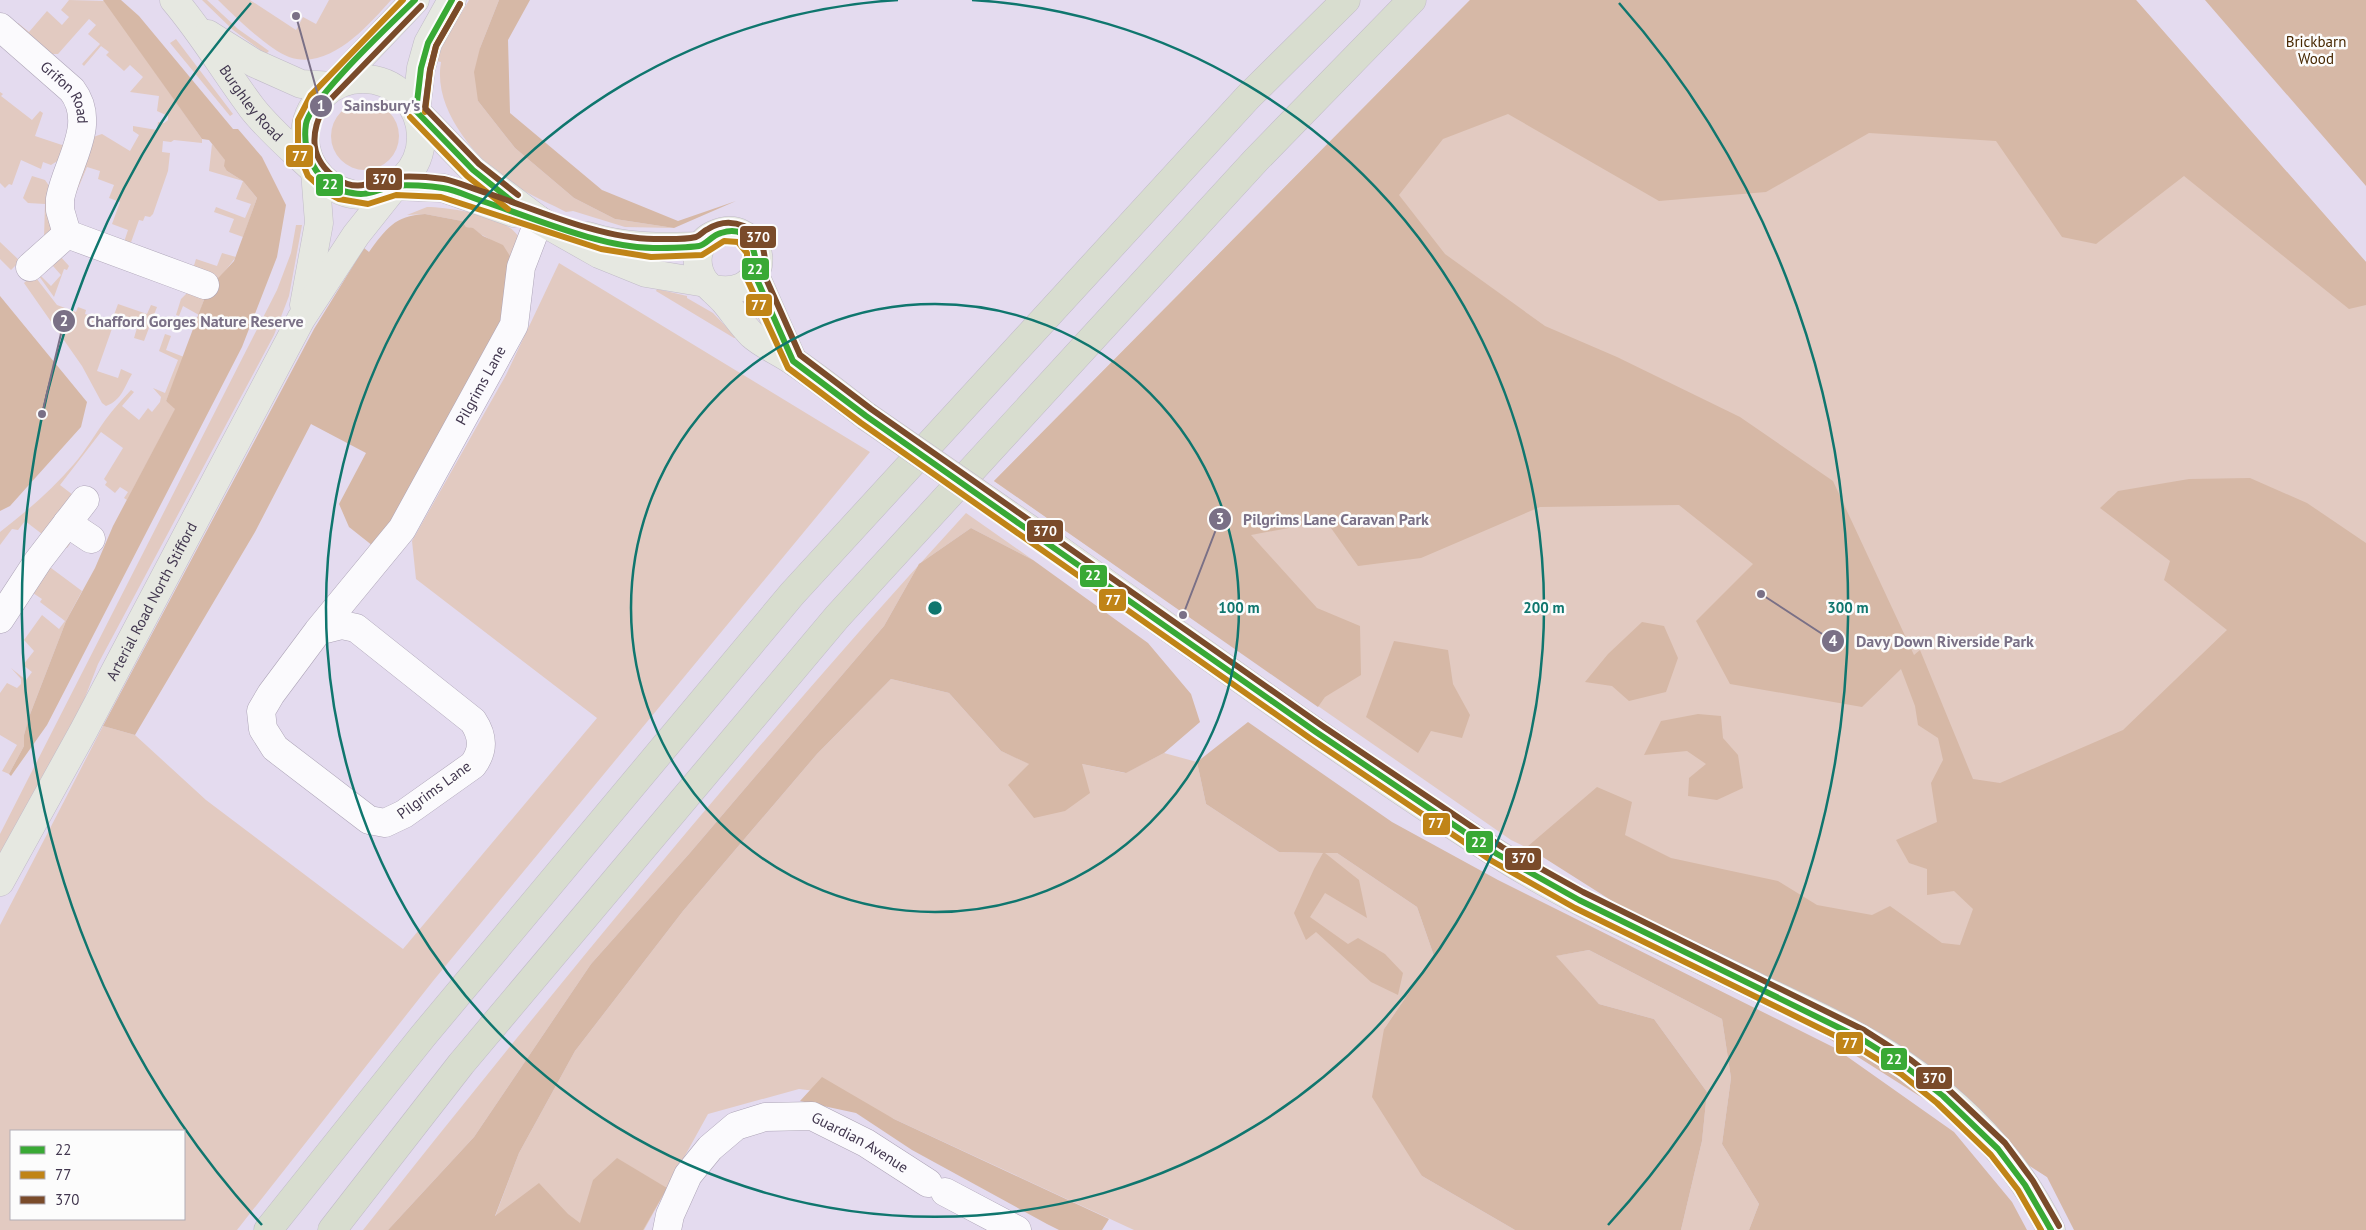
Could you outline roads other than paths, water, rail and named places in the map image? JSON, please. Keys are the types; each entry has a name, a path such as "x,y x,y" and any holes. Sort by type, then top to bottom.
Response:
{"highway":[{"path":"268,1230 423,1036 792,594 1248,96 1346,0"},
{"path":"332,1230 461,1064 837,617 1256,160 1412,0"}],"main road":[{"name":"Burghley Road","path":"174,0 196,26 254,109 284,142 316,170"},
{"path":"415,0 333,86 317,100 306,123 306,149 316,170 331,185 352,194 368,195 395,186 443,188 604,241 652,248 701,246"},
{"path":"395,186 412,169 419,154 422,135 416,111 421,68 428,43 452,0"},
{"name":"Burghley Road","path":"196,26 254,63 300,84 333,86"},
{"path":"333,86 346,80 361,78 381,81 397,89 473,170 538,220 599,254 646,273 710,286 728,292 738,290 749,283 755,275 758,263 757,253 751,242 743,234 731,231 720,232 708,238 701,246 697,262 699,272 710,286 752,335 793,361 866,416 1051,544 1316,732 1497,854 1588,905 1860,1038 1906,1067 1943,1096 1998,1149 2025,1185 2051,1230"},
{"name":"Arterial Road North Stifford","path":"301,319 319,222 316,170"},
{"name":"Arterial Road North Stifford","path":"0,882 84,730 301,319 356,235 395,186"},
{"path":"755,275 793,361"}],"street":[{"name":"Grifon Road","path":"0,27 72,90 83,110 81,135 60,199 60,210 67,234"},
{"name":"Pilgrims Lane","path":"356,628 472,721 481,741 478,757 469,768 404,814 385,823 364,818 275,748 263,729 261,715 263,707 318,631 402,529 514,325 521,268 538,220"},
{"path":"30,267 67,234 205,285"},
{"path":"0,619 38,561 85,500"},
{"path":"67,523 91,539"},
{"path":"318,631 342,625 356,628 354,608 355,586"},
{"name":"Guardian Avenue","path":"667,1230 670,1215 688,1176 710,1148 736,1126 765,1117 812,1116 866,1143 937,1188 1017,1230"}],"place":[{"name":"Sainsbury's","path":"296,16"},
{"name":"Chafford Gorges Nature Reserve","path":"42,414"},
{"name":"Davy Down Riverside Park","path":"1761,594"},
{"name":"Pilgrims Lane Caravan Park","path":"1183,615"}],"park label":[{"name":"Brickbarn Wood","path":"2316,50"}]}
